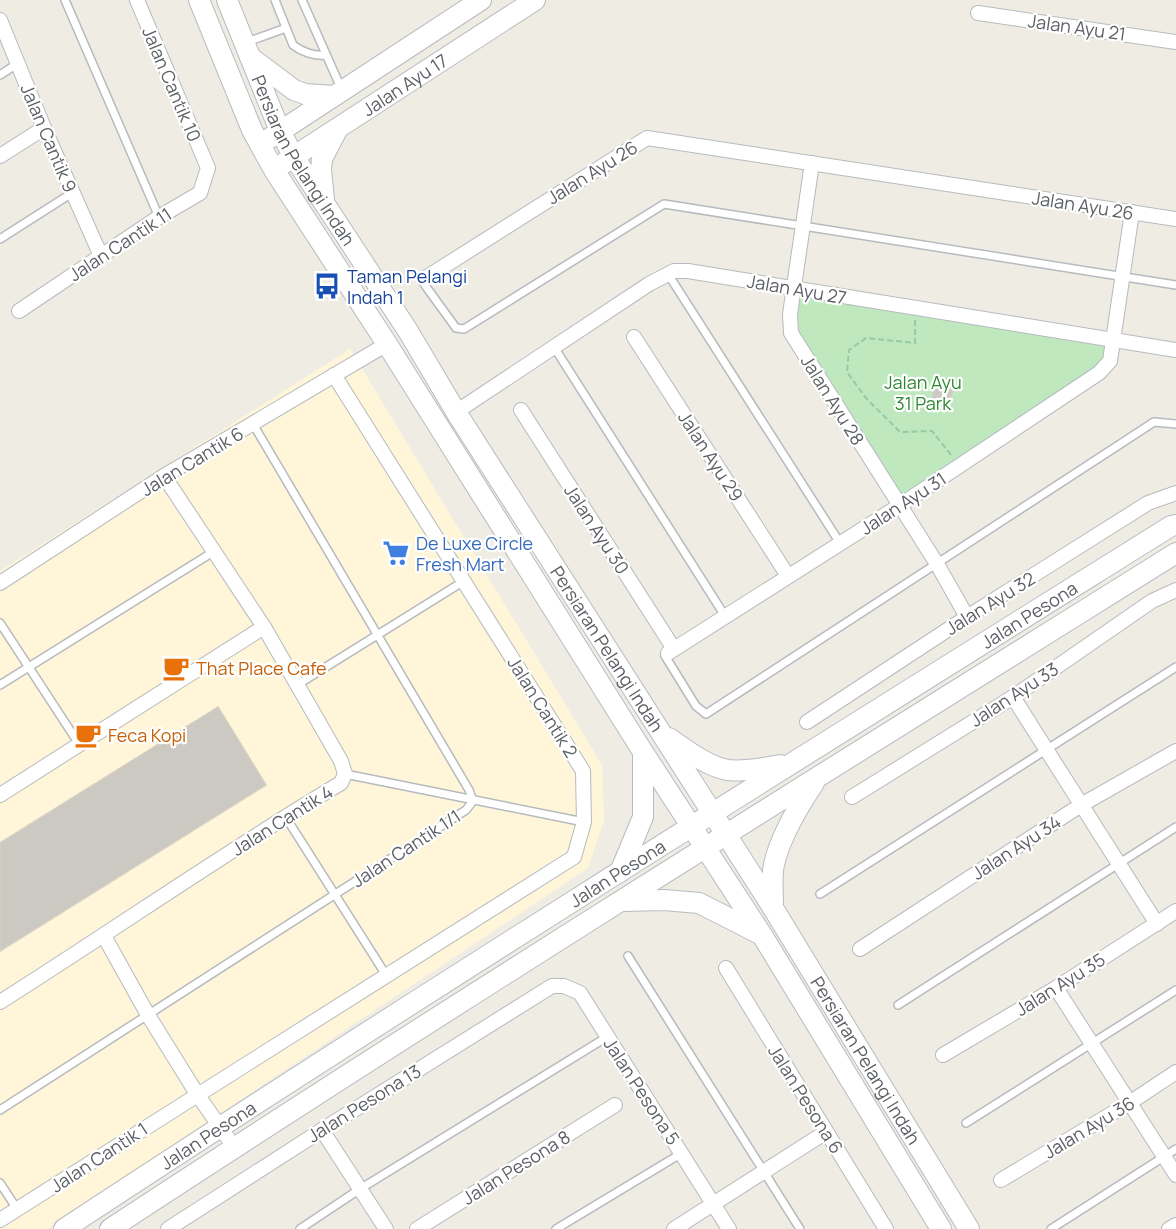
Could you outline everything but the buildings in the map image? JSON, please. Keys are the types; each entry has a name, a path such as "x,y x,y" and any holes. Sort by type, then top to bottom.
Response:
{"main road":[{"name":"Persiaran Pelangi Indah","path":"199,0 259,145 274,170 387,344 643,752 762,935 941,1229"},
{"name":"Persiaran Pelangi Indah","path":"227,0 280,131 294,157 399,317 456,412 773,908 969,1229"},
{"name":"Jalan Ayu 17","path":"259,145 481,0"},
{"name":"Jalan Ayu 17","path":"274,170 535,0"},
{"path":"248,50 294,90 306,94 338,93"},
{"path":"325,203 322,159 338,128"},
{"path":"387,344 397,338 400,331 399,317"},
{"name":"Jalan Pesona","path":"64,1229 220,1126 711,813 1176,525"},
{"name":"Jalan Pesona","path":"110,1229 234,1147 725,835 1176,552"},
{"path":"662,733 694,756 726,770 753,770 793,762"},
{"path":"620,872 643,817 643,752"},
{"path":"773,908 773,870 786,832 800,802 819,776"},
{"path":"621,902 664,900 699,903 762,935"}],"street":[{"name":"Jalan Cantik 10","path":"137,0 208,168"},
{"name":"Jalan Ayu 21","path":"978,13 1176,42"},
{"name":"Jalan Cantik 9","path":"0,20 44,128 101,256"},
{"path":"0,156 44,128"},
{"name":"Jalan Ayu 26","path":"427,277 647,138 1176,219"},
{"path":"795,289 812,163"},
{"name":"Jalan Cantik 11","path":"19,311 159,217 201,193 208,168"},
{"name":"Jalan Ayu 31","path":"671,651 899,506 1099,373 1110,361 1131,212"},
{"name":"Jalan Ayu 27","path":"456,412 649,284 674,271 688,271 1176,350"},
{"name":"Jalan Ayu 28","path":"795,289 790,314 791,333 937,564 967,617"},
{"name":"Jalan Ayu 29","path":"634,337 788,576"},
{"name":"Jalan Cantik 6","path":"0,583 164,476 387,344"},
{"name":"Jalan Cantik 2","path":"197,1094 573,857 584,822 583,771 334,375"},
{"name":"Jalan Ayu 30","path":"521,410 671,651"},
{"name":"Jalan Cantik 4","path":"0,1002 285,816 341,783 345,774 341,761 264,627 164,476"},
{"name":"Jalan Ayu 32","path":"807,722 967,617 1148,503 1176,493"},
{"name":"Jalan Ayu 33","path":"852,798 1013,697 1152,601 1176,590"},
{"path":"0,795 264,627"},
{"path":"1013,697 1157,924"},
{"name":"Jalan Ayu 34","path":"860,949 1081,805 1176,751"},
{"name":"Jalan Ayu 35","path":"943,1055 1056,988 1176,911"},
{"path":"104,936 148,1015 197,1094 234,1147"},
{"name":"Jalan Pesona 6","path":"726,968 886,1229"},
{"name":"Jalan Pesona 13","path":"168,1229 552,986 564,986"},
{"name":"Jalan Pesona 5","path":"564,986 580,993 729,1229"},
{"path":"1056,988 1131,1102 1170,1152 1176,1175"},
{"name":"Jalan Ayu 36","path":"1001,1180 1131,1102 1176,1072"},
{"name":"Jalan Cantik 1","path":"0,1220 197,1094"},
{"name":"Jalan Pesona 8","path":"417,1229 615,1105"},
{"path":"322,1130 386,1229"},
{"path":"674,1229 826,1132"},
{"path":"1169,1229 1176,1225"}],"lane":[{"path":"65,0 159,217"},
{"path":"275,0 293,45 318,56 324,55"},
{"path":"302,0 338,93"},
{"path":"248,50 286,28"},
{"path":"0,75 18,64"},
{"path":"0,239 72,193"},
{"path":"427,277 423,282 427,288 456,328 464,329 664,204 1176,285"},
{"path":"668,274 840,543"},
{"path":"554,347 726,616"},
{"path":"671,651 666,656 667,659 696,706 706,714 1154,422 1176,424"},
{"name":"Jalan Cantik 1/1","path":"0,1110 466,810 473,801 469,790 253,424"},
{"path":"0,686 213,552"},
{"path":"297,685 464,580"},
{"path":"0,623 79,744"},
{"path":"820,894 1176,667"},
{"path":"345,774 584,822"},
{"path":"285,816 386,975"},
{"path":"898,1005 1176,827"},
{"path":"628,956 800,1229"},
{"path":"966,1123 1176,990"},
{"path":"300,1229 360,1189 608,1037"},
{"path":"1051,1229 1170,1152"},
{"path":"556,1229 682,1153"},
{"path":"0,1183 17,1209"}],"path":[{"path":"915,309 915,343 866,338 849,350 847,372 866,398 900,432 932,430 946,447"}],"shaded area":[{"path":"350,349 602,765 604,820 588,868 47,1229 0,1229 0,571"}],"green space":[{"name":"Jalan Ayu 31 Park","path":"799,295 1108,346 1106,357 1095,369 901,498 797,334 795,315"}],"place":[{"name":"Taman Pelangi Indah 1","path":"327,286"},
{"name":"De Luxe Circle Fresh Mart","path":"396,553"},
{"name":"That Place Cafe","path":"176,668"},
{"name":"Feca Kopi","path":"88,735"}]}
